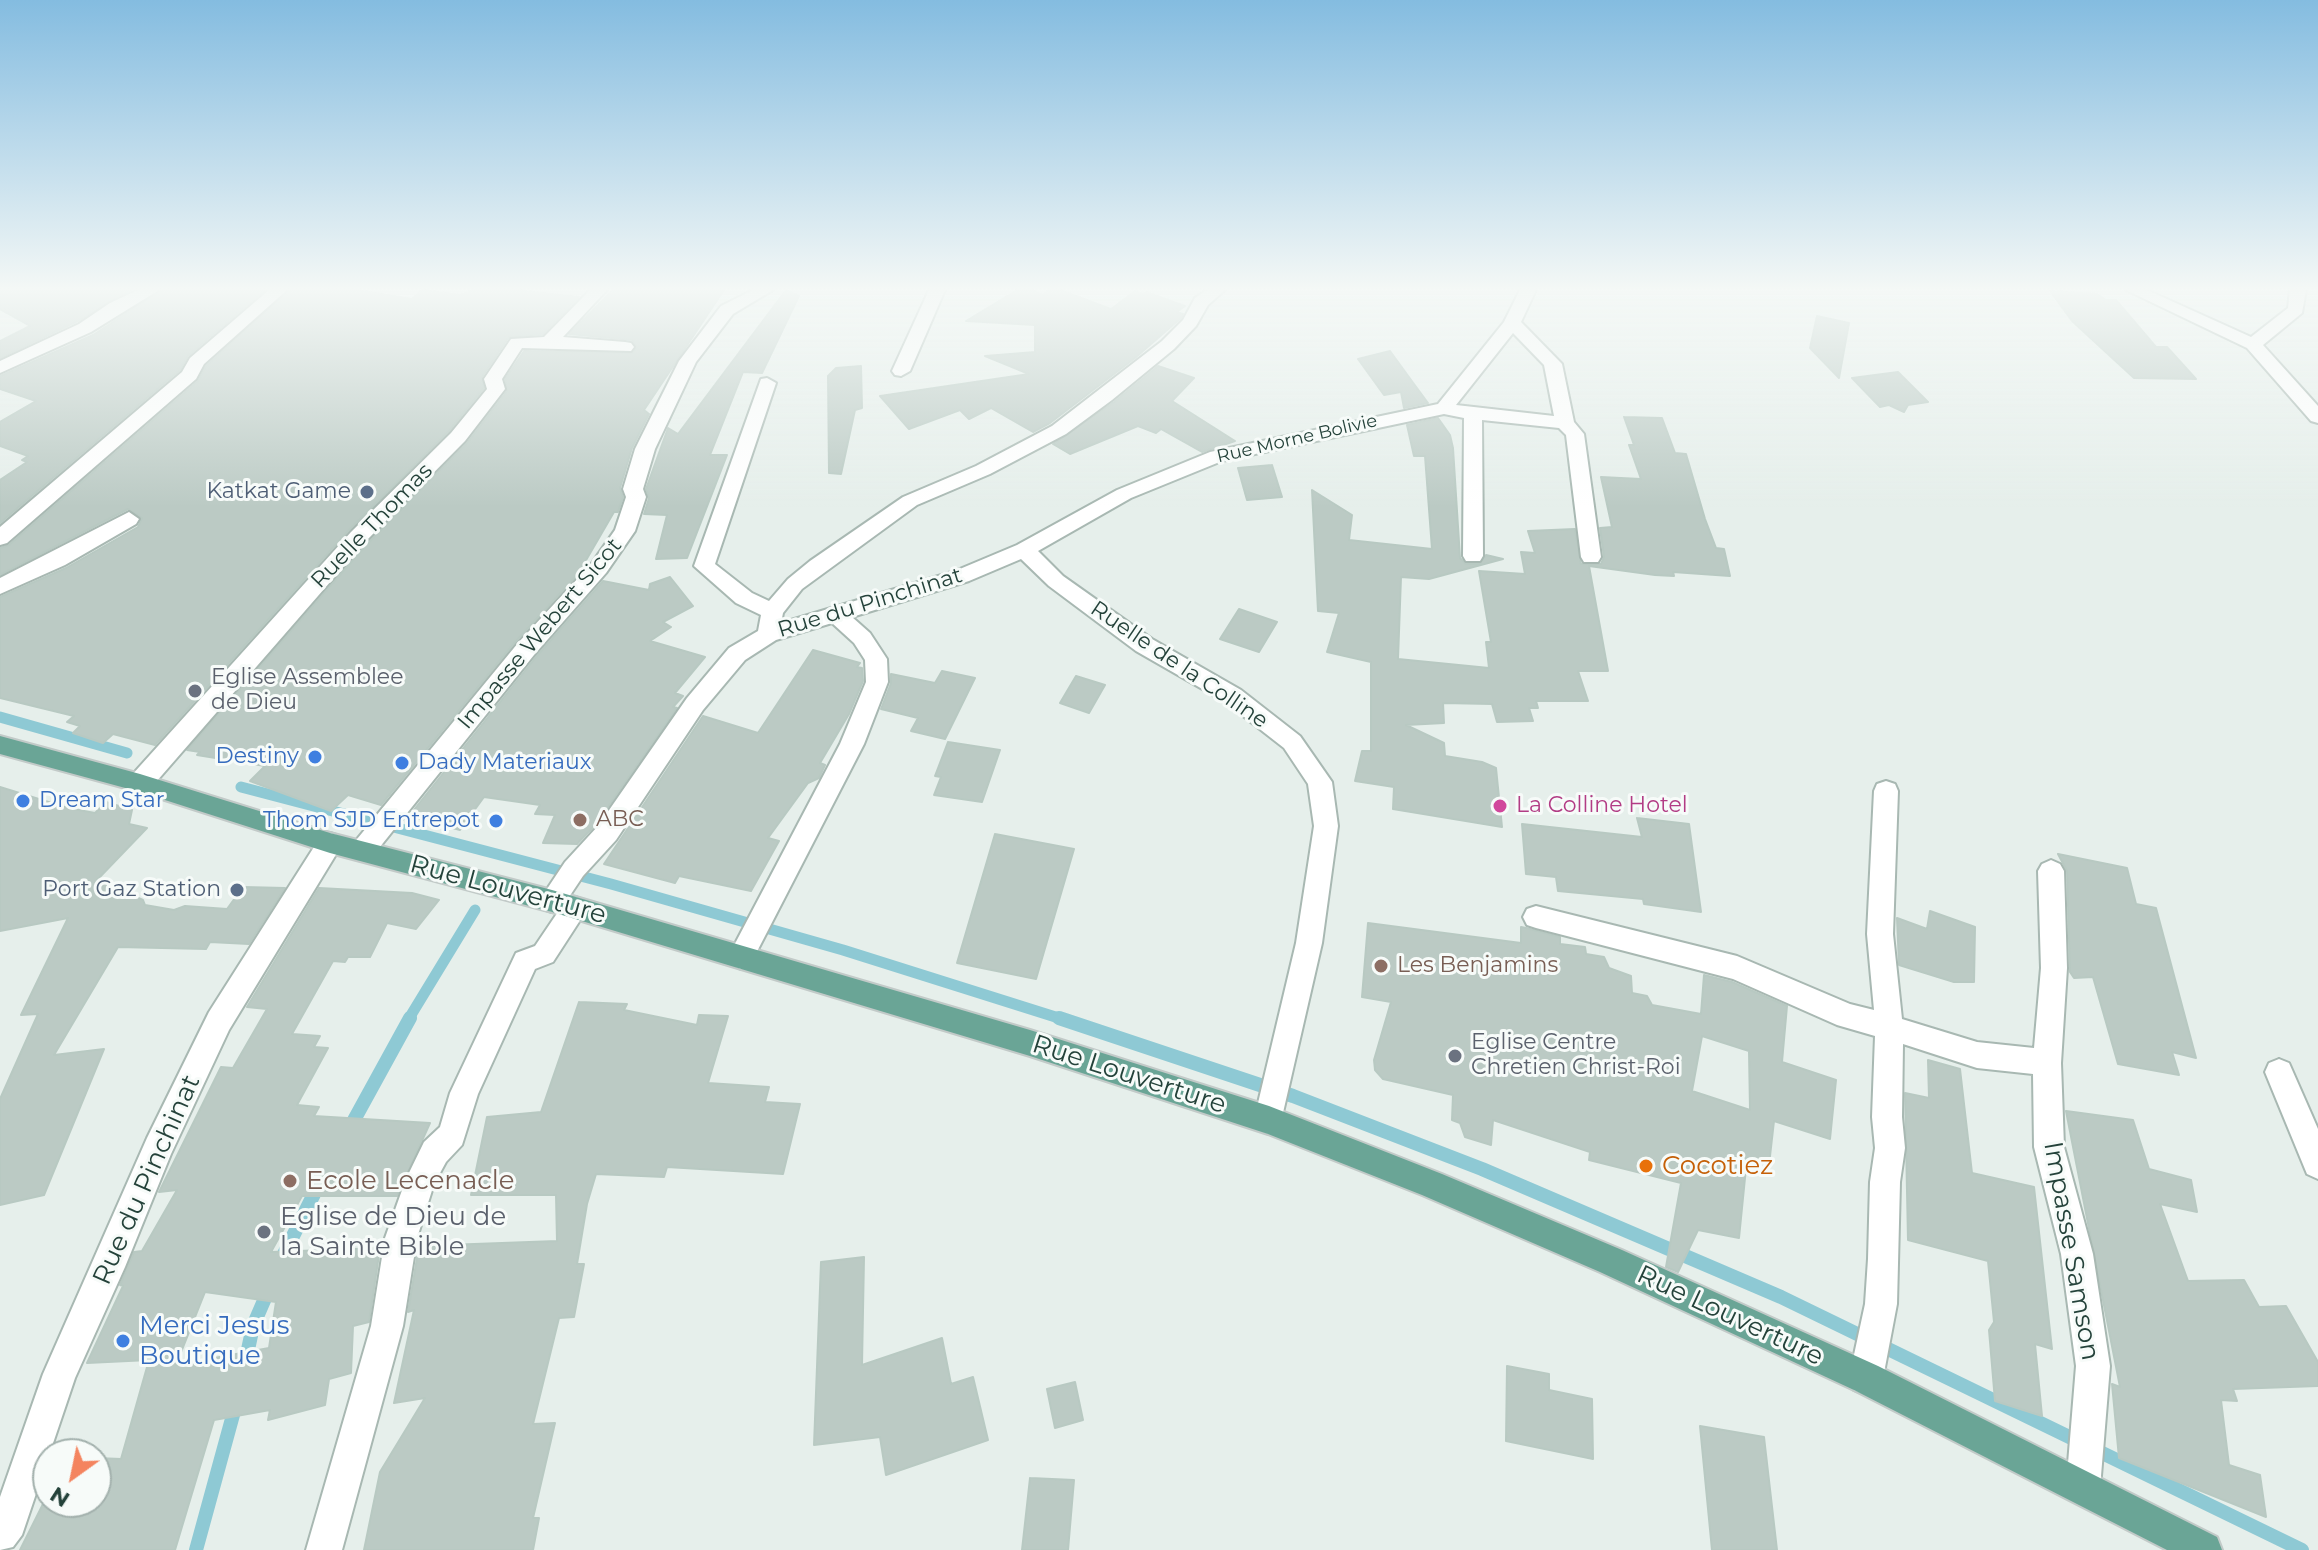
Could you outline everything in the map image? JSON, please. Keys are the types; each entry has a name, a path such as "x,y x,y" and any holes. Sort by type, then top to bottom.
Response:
{"main road":[{"name":"Rue Louverture","path":"0,745 140,783 330,843 376,834 567,889 752,936 1030,1043 1273,1099 1431,1184 1556,1237 1869,1355 2085,1462 2204,1550"}],"street":[{"path":"0,538 190,375 196,362"},
{"name":"Ruelle Thomas","path":"140,783 358,537 458,437 496,389 493,379 504,362"},
{"name":"Impasse Webert Sicot","path":"376,834 526,649 599,568 625,531 636,497 633,489 645,449 687,362"},
{"path":"901,371 905,362"},
{"path":"768,635 773,611 795,584 817,566 910,501 983,470 1059,430 1147,362"},
{"path":"1481,362 1444,408 1565,423"},
{"path":"1551,362 1565,423 1575,434 1591,557"},
{"path":"2269,362 2318,417"},
{"path":"767,383 704,566 744,598 773,611"},
{"name":"Rue Morne Bolivie","path":"1024,550 1124,494 1217,456 1444,408"},
{"path":"1473,414 1473,556"},
{"path":"0,587 58,560 129,519"},
{"name":"Rue du Pinchinat","path":"324,1550 387,1326 401,1238 421,1179 435,1152 452,1135 464,1093 525,961 544,954 567,889 695,704 737,654 768,635 962,576 1024,550"},
{"name":"Ruelle de la Colline","path":"1024,550 1056,581 1144,645 1192,670 1269,723 1292,742 1320,782 1326,826 1313,914 1273,1099"},
{"path":"752,936 852,744 877,682 876,659 862,638 836,615"},
{"path":"1869,1355 1881,1304 1885,1182 1890,1148 1887,1117 1889,1027 1880,934 1886,791"},
{"name":"Rue du Pinchinat","path":"0,1534 9,1522 60,1374 114,1256 158,1148 219,1021 330,843"},
{"name":"Impasse Samson","path":"2051,871 2054,968 2047,1063 2049,1147 2077,1254 2093,1366 2085,1462"},
{"path":"1536,917 1737,968 1847,1016 1977,1055 2047,1063"},
{"path":"2279,1072 2318,1164"}],"building":[{"path":"31,362 184,362 180,370 0,523 0,480 27,462 22,460 28,456 0,446 0,422 36,401 0,389 0,376"},
{"path":"210,362 492,362 482,377 484,388 449,431 349,530 155,745 113,734 103,743 73,733 80,726 67,722 74,716 0,698 0,597 66,568 138,527 142,518 128,509 0,575 0,548 9,545 198,381"},
{"path":"516,362 676,362 644,410 649,414 632,448 620,488 623,497 618,512 614,512 578,574 516,641 381,805 348,795 331,811 250,781 265,766 197,755 200,752 187,750 367,544 467,443 507,391 505,379"},
{"path":"732,362 767,362 762,373 743,372 710,455 727,455 687,558 656,559 667,515 644,514 649,498 646,489 668,428 678,434"},
{"path":"1000,362 1129,362 1050,423 1033,432 991,408 969,419 960,410 909,429 880,396 1029,374"},
{"path":"1360,362 1398,362 1428,403 1404,408 1401,392 1384,395"},
{"path":"1824,362 1842,362 1839,378"},
{"path":"2117,362 2181,362 2196,379 2134,378"},
{"path":"861,366 862,408 855,410 841,474 829,473 828,376 836,368"},
{"path":"1158,366 1194,378 1172,401 1235,441 1202,452 1161,429 1156,433 1138,426 1070,454 1053,444 1114,402"},
{"path":"1898,372 1928,402 1908,405 1904,412 1889,405 1880,407 1852,378"},
{"path":"1624,417 1662,418 1675,453 1686,454 1705,519 1716,548 1724,549 1730,576 1673,572 1674,576 1655,575 1589,566 1608,671 1578,671 1588,701 1536,701 1538,708 1529,708 1533,721 1497,722 1492,704 1443,703 1444,723 1406,725 1444,743 1445,756 1482,762 1496,768 1502,827 1393,809 1394,787 1355,781 1362,751 1371,751 1371,662 1327,652 1339,613 1318,611 1312,490 1352,515 1349,540 1432,549 1425,456 1414,456 1407,425 1438,418 1450,435 1453,448 1460,558 1466,564 1480,564 1486,555 1503,559 1429,579 1401,577 1398,659 1489,668 1486,642 1491,642 1479,571 1525,574 1521,552 1535,553 1528,531 1575,529 1581,564 1601,564 1604,557 1600,528 1612,527 1601,477 1641,479 1629,445 1634,445"},
{"path":"1272,465 1282,497 1247,500 1238,468"},
{"path":"670,577 693,606 663,622 671,627 650,641 705,657 675,693 683,696 673,707 677,708 596,824 577,844 543,843 555,815 535,814 540,805 484,797 460,830 409,816 536,657 603,581 649,590 650,584"},
{"path":"1239,609 1277,622 1259,652 1220,639"},
{"path":"813,650 860,663 857,667 862,668 863,681 849,714 820,763 825,765 819,778 808,783 768,838 779,841 751,891 679,876 675,883 604,864 703,716 758,733"},
{"path":"942,671 975,678 945,739 911,731 918,718 881,709 891,683 891,674 935,683"},
{"path":"1076,676 1105,685 1089,713 1060,703"},
{"path":"948,742 1000,750 982,802 934,795 941,777 935,776"},
{"path":"0,787 95,813 106,802 132,810 129,824 147,828 97,880 143,900 145,905 174,910 185,906 227,909 243,887 285,888 249,944 210,942 206,949 118,947 54,1055 104,1049 44,1195 0,1205 0,1099 38,1014 21,1015 68,918 0,931"},
{"path":"1637,818 1689,824 1701,912 1644,904 1643,899 1558,891 1556,877 1526,874 1522,824 1642,837"},
{"path":"995,834 1074,849 1036,979 957,963"},
{"path":"2058,854 2127,868 2136,904 2156,908 2196,1058 2172,1052 2179,1075 2118,1064 2093,977 2074,978 2070,972 2067,871"},
{"path":"319,888 412,893 439,900 416,929 387,923 370,957 333,961 292,1034 320,1036 314,1047 328,1048 297,1105 319,1107 314,1116 430,1123 397,1196 302,1196 271,1252 380,1248 369,1322 353,1326 351,1373 329,1379 325,1405 268,1420 270,1410 214,1420 175,1550 20,1550 36,1518 112,1518 112,1459 121,1459 149,1360 87,1363 123,1286 120,1285 134,1252 142,1251 177,1190 159,1192 221,1067 233,1068 267,1009 247,1007","holes":["205,1292 276,1302 269,1348 176,1365"]},
{"path":"1930,911 1975,927 1974,982 1954,982 1899,965 1897,918 1927,929"},
{"path":"1368,923 1521,943 1521,927 1560,937 1560,944 1585,947 1586,954 1604,957 1609,968 1631,976 1632,993 1647,996 1652,1005 1701,1014 1704,975 1732,982 1787,1006 1782,1062 1836,1080 1830,1139 1774,1121 1769,1165 1747,1158 1739,1238 1698,1230 1678,1272 1666,1267 1681,1183 1589,1160 1590,1152 1493,1120 1491,1145 1465,1137 1460,1123 1452,1120 1453,1095 1383,1079 1375,1070 1374,1060 1391,1002 1362,997","holes":["1702,1036 1749,1051 1750,1110 1692,1091"]},
{"path":"579,1002 627,1004 624,1010 697,1025 699,1015 728,1016 708,1083 769,1087 765,1102 800,1104 783,1174 667,1167 664,1177 596,1174 587,1204 577,1264 584,1264 574,1317 559,1318 533,1424 555,1423 533,1518 539,1518 533,1550 364,1550 380,1472 425,1398 394,1403 414,1310 408,1312 419,1246 557,1241 556,1195 471,1195 487,1117 541,1112"},
{"path":"1928,1060 1960,1069 1972,1173 2034,1187 2052,1349 2035,1344 2042,1416 1995,1401 1989,1330 1994,1322 1988,1261 1908,1240 1905,1093 1929,1098"},
{"path":"2066,1111 2133,1120 2149,1169 2191,1180 2197,1212 2160,1204 2188,1281 2244,1280 2259,1307 2286,1306 2318,1362 2318,1386 2233,1389 2237,1401 2221,1400 2229,1465 2260,1475 2266,1517 2119,1458 2112,1384 2120,1387"},
{"path":"864,1257 862,1365 942,1338 951,1384 973,1377 988,1440 886,1475 880,1437 814,1445 821,1262"},
{"path":"1507,1366 1549,1374 1549,1390 1592,1399 1593,1459 1506,1441"},
{"path":"1075,1382 1083,1420 1055,1428 1047,1389"},
{"path":"1700,1426 1764,1437 1777,1550 1712,1550"},
{"path":"1030,1478 1074,1480 1068,1550 1022,1550"}],"waterway":[{"path":"0,717 127,753"},
{"path":"241,787 611,884 843,950 1065,1020"},
{"path":"408,1020 475,910"},
{"path":"348,1131 410,1018"},
{"path":"1059,1018 1065,1020"},
{"path":"1065,1020 1293,1096 1482,1169 1781,1297 2302,1550"},
{"path":"280,1262 319,1184"},
{"path":"245,1364 253,1326 269,1289"},
{"path":"196,1550 236,1404"}],"place":[{"name":"Katkat Game","path":"367,492"},
{"name":"Eglise Assemblee de Dieu","path":"195,691"},
{"name":"Destiny","path":"315,757"},
{"name":"Dady Materiaux","path":"402,763"},
{"name":"Dream Star","path":"23,801"},
{"name":"La Colline Hotel","path":"1500,806"},
{"name":"ABC","path":"580,820"},
{"name":"Thom SJD Entrepot","path":"496,821"},
{"name":"Port Gaz Station","path":"237,890"},
{"name":"Les Benjamins","path":"1381,966"},
{"name":"Eglise Centre Chretien Christ-Roi","path":"1455,1056"},
{"name":"Cocotiez","path":"1646,1166"},
{"name":"Ecole Lecenacle","path":"290,1181"},
{"name":"Eglise de Dieu de la Sainte Bible","path":"264,1232"},
{"name":"Merci Jesus Boutique","path":"123,1341"}]}
